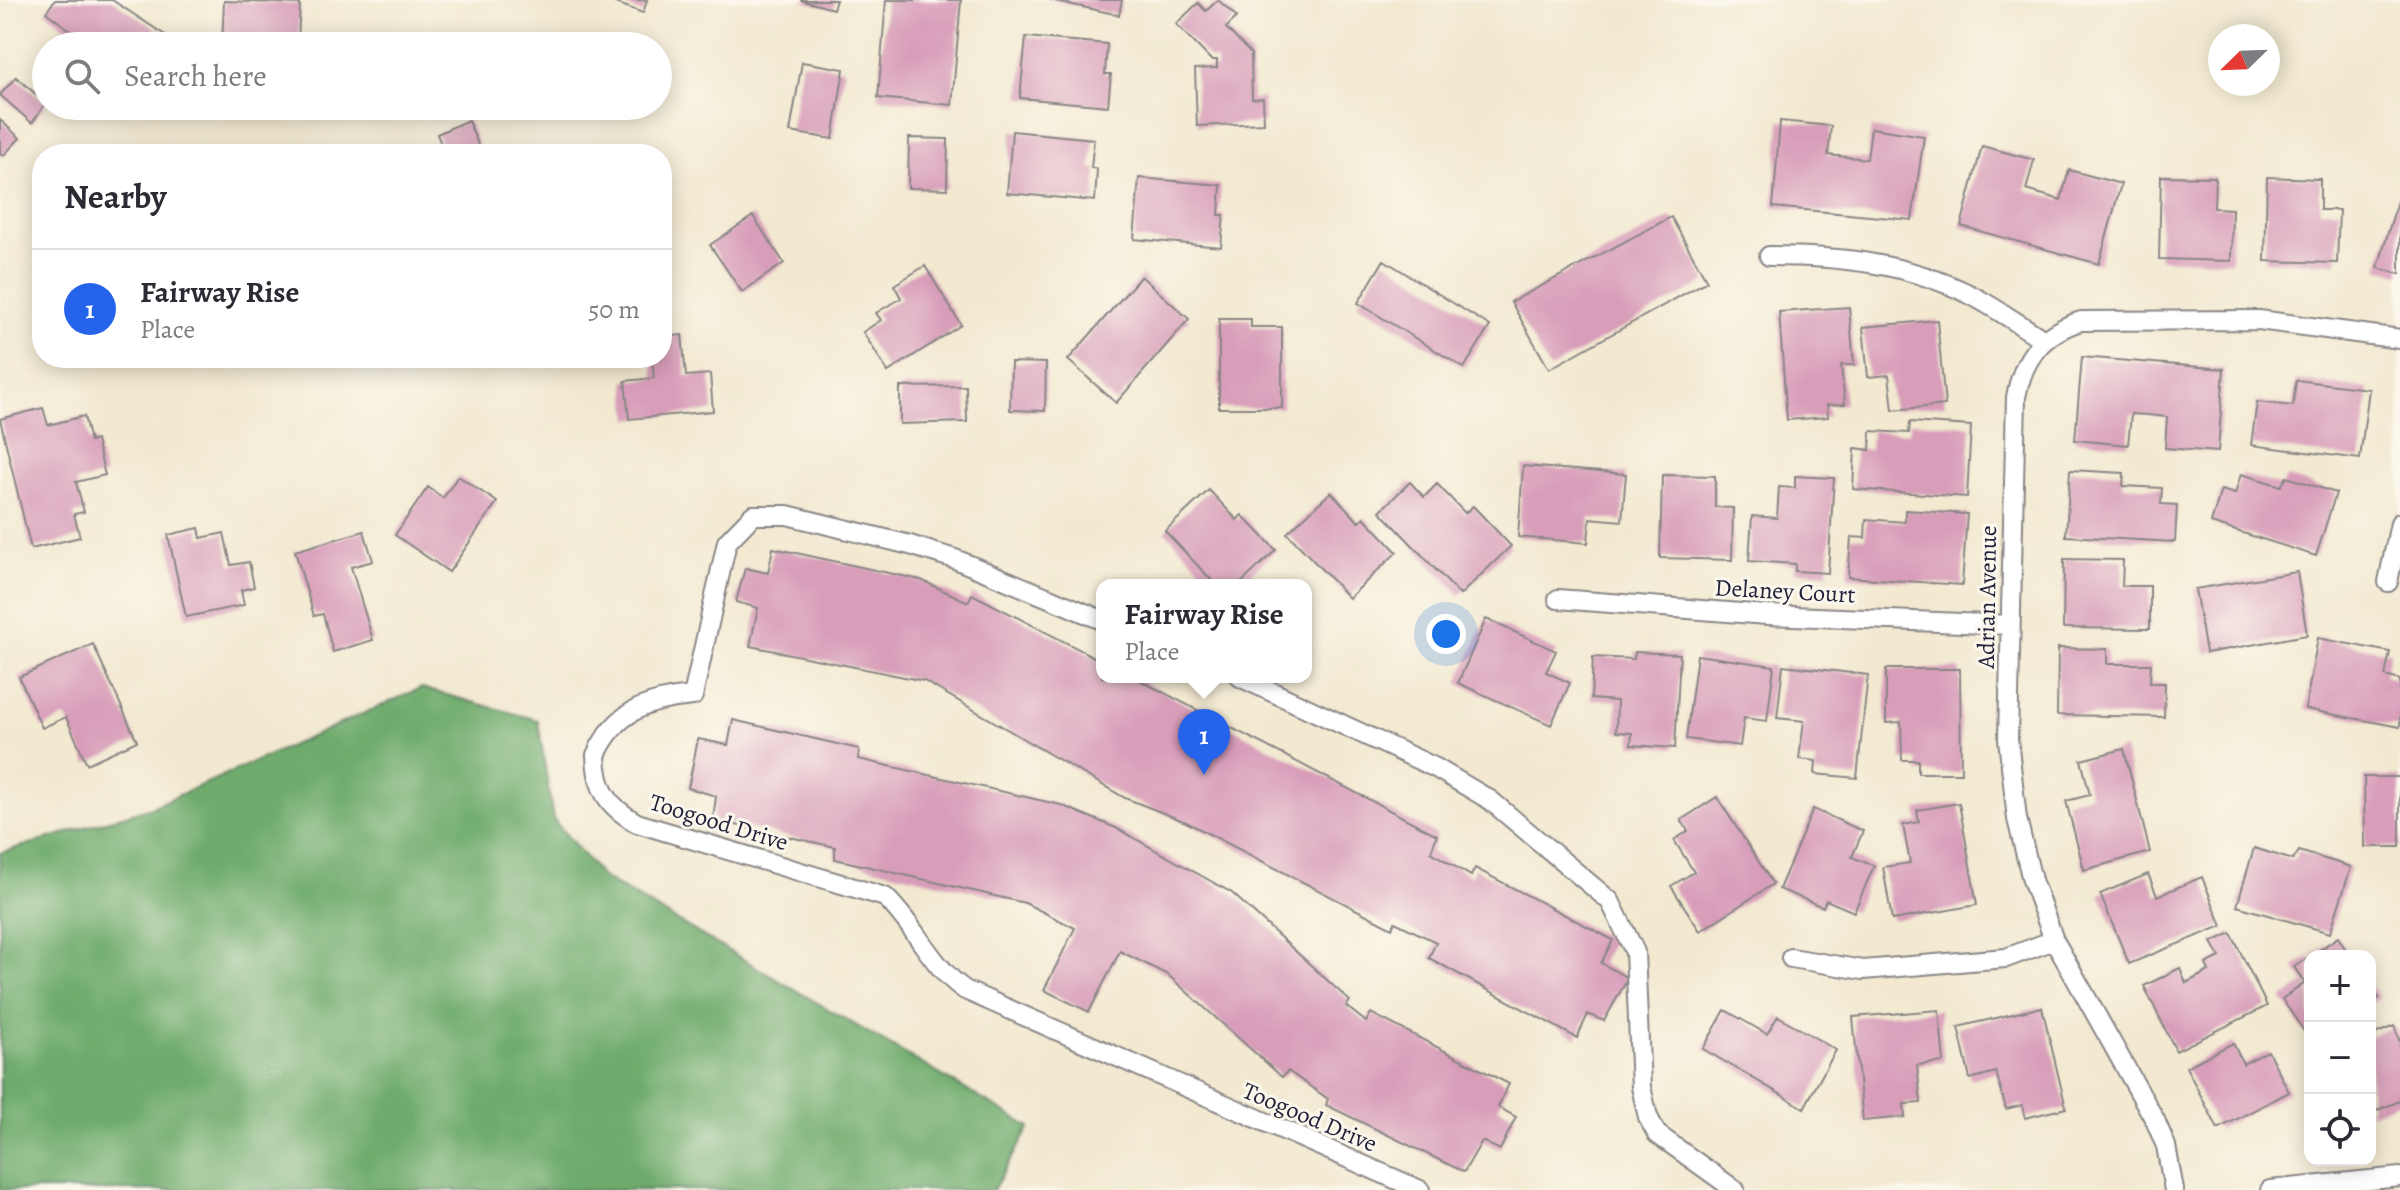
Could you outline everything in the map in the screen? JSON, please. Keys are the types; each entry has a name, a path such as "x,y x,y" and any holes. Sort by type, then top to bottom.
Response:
{"lane":[{"path":"1769,256 1832,256 1908,271 1971,295 2044,340"},
{"name":"Adrian Avenue","path":"2174,1190 2166,1146 2155,1120 2054,940 2032,880 2017,819 2008,739 2016,397 2020,372 2044,340 2061,327 2081,321 2259,320 2400,339"},
{"name":"Toogood Drive","path":"1096,618 955,559 910,545 787,515 753,515 727,542 693,696 664,699 635,707 617,720 605,735 596,755 602,794 616,811 637,823 885,897 900,911 944,976 965,990 1420,1190"},
{"path":"2388,582 2400,523"},
{"name":"Delaney Court","path":"1558,599 1767,615 2010,625"},
{"path":"1253,683 1436,768 1490,800 1610,901 1635,952 1641,1087 1648,1117 1657,1134 1735,1190"},
{"path":"1791,958 1863,970 2006,958 2054,940"},
{"path":"2270,1190 2400,1177"}],"green space":[{"path":"421,688 538,720 553,819 602,877 1030,1127 993,1190 0,1190 0,853 152,807"}],"building":[{"path":"55,0 112,0 160,32 72,32 46,12"},
{"path":"607,0 647,0 643,13"},
{"path":"800,0 836,0 833,9"},
{"path":"886,0 961,0 952,105 878,98"},
{"path":"1050,0 1122,0 1119,15"},
{"path":"1218,0 1237,17 1226,28 1251,54 1252,99 1263,98 1264,123 1197,126 1195,69 1217,68 1217,60 1211,60 1176,24 1198,3 1206,11"},
{"path":"224,1 300,4 299,32 223,32"},
{"path":"1026,37 1107,44 1105,74 1111,74 1108,106 1020,98"},
{"path":"802,62 844,69 833,139 790,132"},
{"path":"16,77 32,91 32,123 0,95"},
{"path":"0,120 20,138 3,156 0,154"},
{"path":"468,120 478,144 441,144 437,134"},
{"path":"1780,121 1831,126 1828,155 1867,159 1871,128 1924,136 1912,220 1773,207"},
{"path":"1012,131 1094,139 1091,168 1097,169 1095,201 1007,193"},
{"path":"909,138 948,139 947,189 908,188"},
{"path":"1982,146 2034,160 2026,190 2061,200 2069,170 2121,184 2099,264 1961,226"},
{"path":"2161,176 2215,177 2214,208 2232,209 2231,261 2159,259"},
{"path":"2267,177 2320,179 2320,210 2339,210 2337,263 2265,261"},
{"path":"1139,178 1221,185 1219,215 1224,215 1221,247 1134,239"},
{"path":"2400,191 2400,274 2378,268"},
{"path":"753,216 784,263 742,292 710,245"},
{"path":"1671,217 1707,281 1549,369 1511,302"},
{"path":"1384,260 1490,326 1464,368 1358,303"},
{"path":"925,266 961,325 888,372 863,332 881,320 876,313 901,298 894,285"},
{"path":"1141,276 1189,319 1116,403 1068,360"},
{"path":"1849,307 1854,365 1841,365 1845,404 1827,405 1828,417 1787,420 1779,312"},
{"path":"1219,319 1251,319 1251,327 1282,327 1282,408 1219,408"},
{"path":"1937,320 1945,405 1893,410 1889,375 1868,377 1863,327"},
{"path":"682,335 686,376 710,374 713,411 629,419 625,381 654,378 653,368 672,368 672,336"},
{"path":"2082,357 2224,369 2218,452 2165,448 2167,417 2148,415 2131,414 2128,445 2075,440"},
{"path":"1011,362 1046,363 1045,411 1010,410"},
{"path":"2296,380 2369,389 2360,459 2251,445 2257,402 2293,406"},
{"path":"966,386 967,422 900,424 900,387"},
{"path":"43,408 48,425 84,416 90,442 96,440 105,475 76,482 84,512 74,514 80,537 31,549 0,419"},
{"path":"1910,422 1971,426 1967,497 1853,489 1855,448 1870,450 1871,431 1909,433"},
{"path":"1523,466 1626,474 1622,521 1590,518 1588,543 1518,537"},
{"path":"2070,470 2124,473 2123,486 2162,488 2161,504 2177,505 2175,542 2066,536"},
{"path":"2241,474 2281,486 2287,477 2336,493 2316,556 2211,523 2221,490 2235,494"},
{"path":"1662,475 1715,476 1715,507 1733,508 1732,560 1660,558"},
{"path":"458,476 497,502 449,572 395,535 428,487 443,498"},
{"path":"1795,476 1834,478 1828,573 1795,571 1795,564 1749,561 1752,516 1777,518 1779,487 1795,488"},
{"path":"1410,482 1424,497 1437,484 1465,513 1473,506 1511,546 1460,595 1380,511"},
{"path":"1209,490 1237,520 1242,515 1276,550 1245,579 1210,579 1165,531"},
{"path":"1331,492 1359,522 1364,517 1397,552 1349,598 1287,533"},
{"path":"1905,510 1967,514 1962,585 1848,577 1851,537 1865,538 1866,519 1905,522"},
{"path":"199,528 201,538 224,533 231,565 249,562 254,587 241,590 244,605 186,617 168,535"},
{"path":"364,531 373,561 351,567 373,640 333,652 323,614 314,616 295,551"},
{"path":"773,548 921,580 968,602 972,594 1096,658 1096,683 1146,683 1437,835 1431,852 1471,876 1475,868 1613,940 1601,963 1628,978 1604,1021 1588,1014 1577,1038 1429,958 1436,942 1395,922 1392,928 1186,822 1125,798 924,681 750,646 758,608 736,602 745,568 768,573"},
{"path":"2064,559 2123,560 2122,586 2150,586 2150,629 2063,628"},
{"path":"2297,572 2307,635 2206,653 2195,589"},
{"path":"1486,619 1556,651 1546,672 1570,683 1551,725 1458,683"},
{"path":"2318,638 2390,652 2385,676 2400,680 2400,727 2305,709"},
{"path":"93,644 137,741 87,764 66,717 42,728 19,677"},
{"path":"2058,648 2107,649 2107,664 2151,664 2150,683 2165,683 2164,717 2057,715"},
{"path":"1635,652 1680,654 1675,748 1631,745 1632,733 1616,732 1617,701 1591,699 1593,657 1634,659"},
{"path":"1697,655 1774,666 1767,721 1744,718 1740,746 1686,739"},
{"path":"1783,665 1868,675 1857,778 1815,774 1816,761 1799,759 1804,721 1777,718"},
{"path":"1886,669 1960,669 1961,773 1918,773 1918,760 1902,760 1901,722 1886,723"},
{"path":"733,720 859,749 858,759 1061,805 1116,828 1232,893 1350,1001 1346,1006 1366,1022 1371,1013 1509,1084 1498,1107 1516,1117 1500,1150 1482,1141 1464,1172 1326,1105 1328,1099 1288,1071 1282,1077 1168,975 1120,951 1089,1012 1044,990 1075,928 1025,903 835,859 835,847 713,820 716,796 688,788 698,739 728,745"},
{"path":"2124,749 2150,852 2084,870 2066,801 2090,795 2081,760"},
{"path":"2364,777 2400,777 2400,847 2365,847"},
{"path":"1717,797 1773,884 1700,931 1671,886 1694,872 1674,840 1688,831 1681,820"},
{"path":"1959,803 1977,905 1892,920 1883,867 1910,863 1903,825 1919,822 1917,810"},
{"path":"1813,809 1863,831 1852,857 1874,866 1854,912 1826,900 1823,907 1779,889"},
{"path":"2254,848 2293,860 2299,851 2351,867 2330,933 2237,906"},
{"path":"2148,874 2157,896 2202,877 2222,926 2129,964 2100,894"},
{"path":"2231,933 2267,1006 2176,1051 2144,986 2180,968 2186,983 2209,971 2206,964 2220,957 2212,942"},
{"path":"2338,937 2346,950 2320,950"},
{"path":"2304,960 2304,982 2294,967"},
{"path":"2304,984 2304,1031 2282,999"},
{"path":"2042,1007 2066,1108 2025,1118 2022,1105 2006,1109 1996,1072 1970,1079 1958,1027"},
{"path":"1725,1010 1767,1034 1778,1016 1836,1050 1804,1108 1703,1049"},
{"path":"1939,1010 1944,1062 1917,1065 1921,1103 1904,1104 1905,1117 1863,1121 1853,1017"},
{"path":"2394,1026 2400,1042 2400,1101 2376,1111 2376,1094 2376,1034"},
{"path":"2233,1043 2243,1064 2268,1051 2289,1092 2218,1129 2186,1067"}],"place":[{"name":"Fairway Rise","path":"1204,775"}]}
